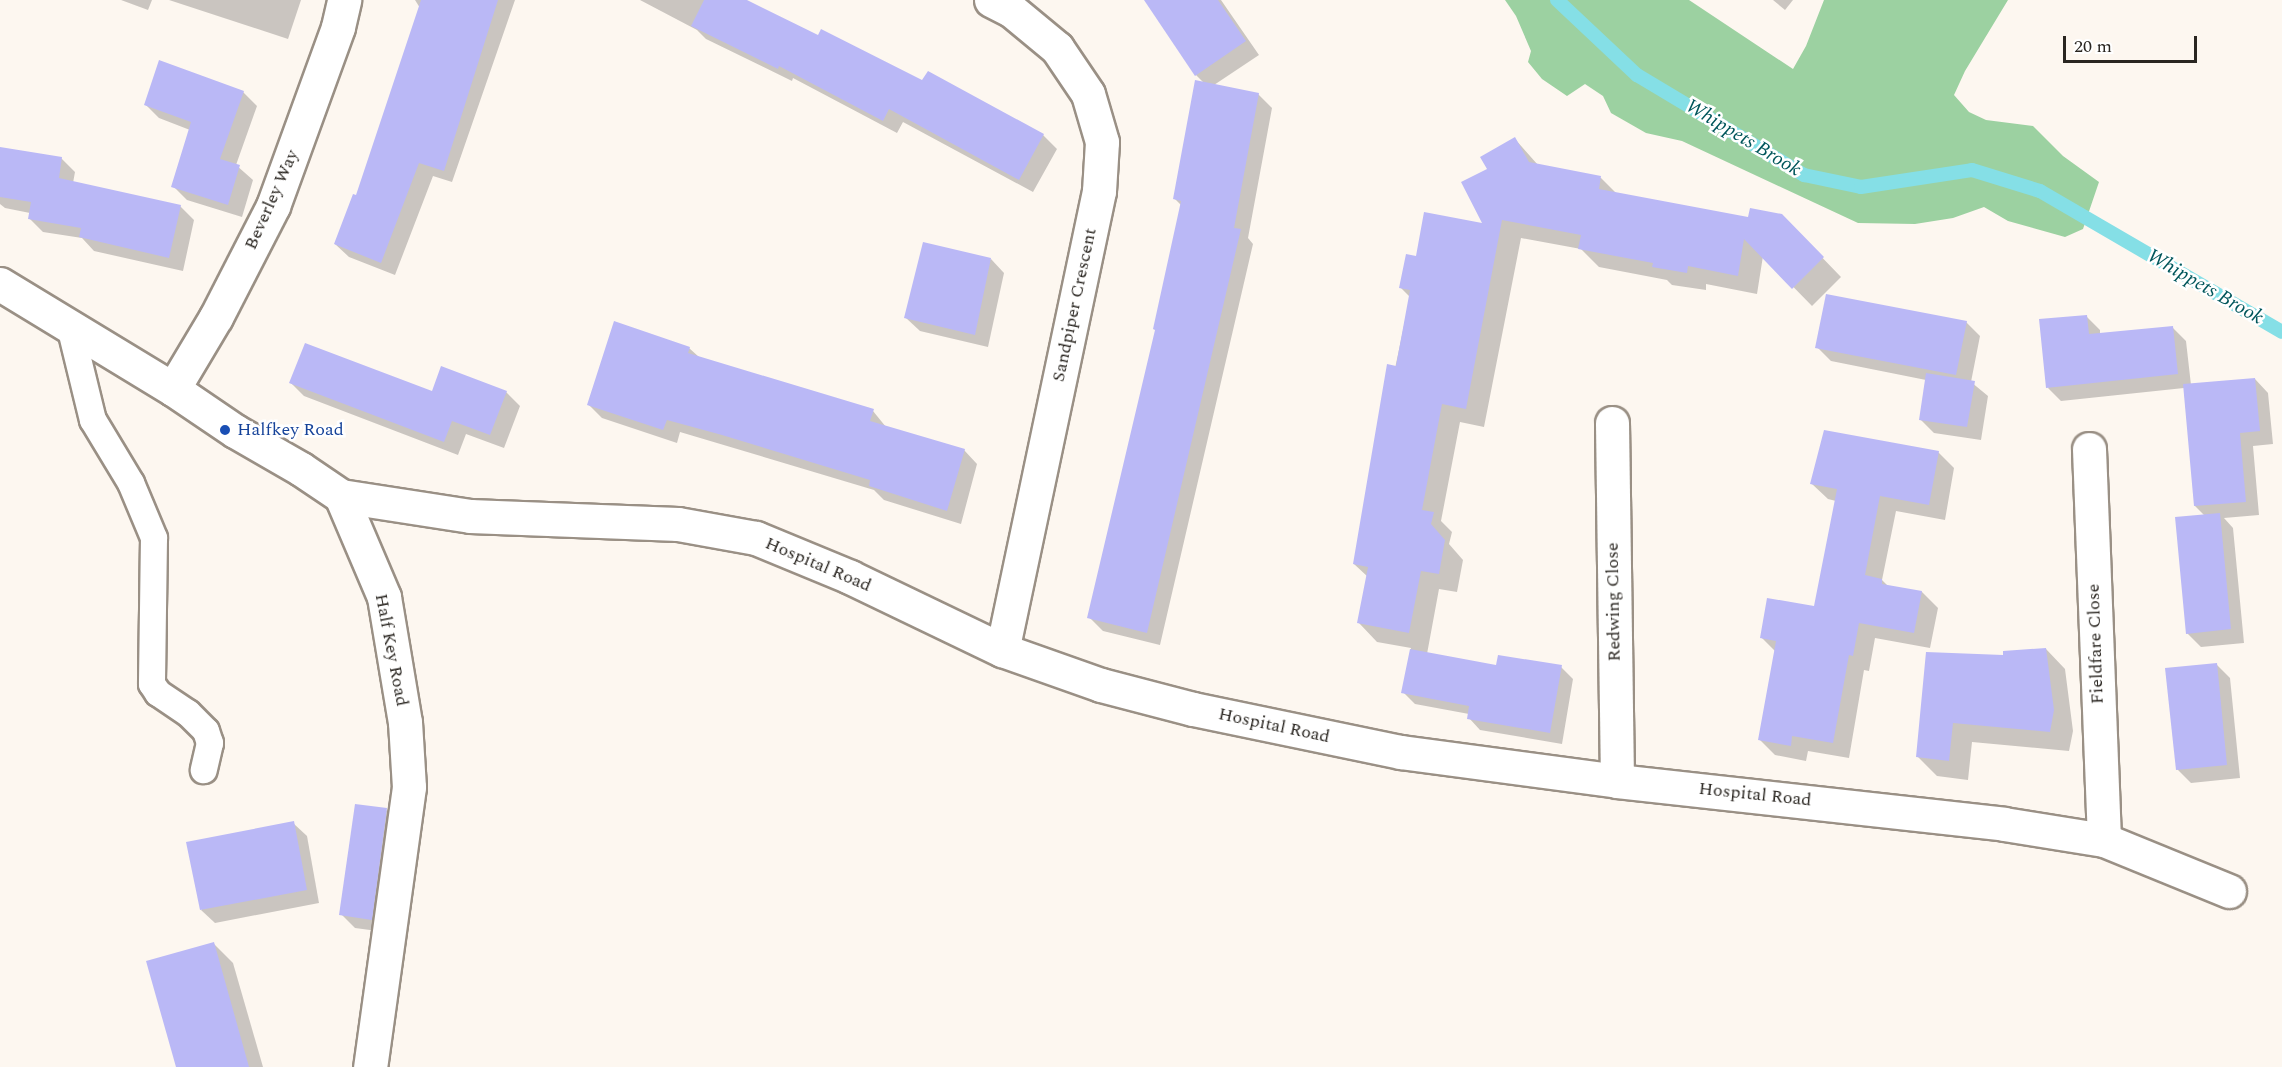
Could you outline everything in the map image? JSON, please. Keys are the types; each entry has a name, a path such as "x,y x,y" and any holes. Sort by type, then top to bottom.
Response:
{"street":[{"name":"Beverley Way","path":"173,389 216,317 273,206 338,27 344,0"},
{"name":"Sandpiper Crescent","path":"991,0 1011,10 1057,48 1088,94 1102,142 1099,191 1002,650"},
{"path":"0,284 173,389 341,496"},
{"name":"Redwing Close","path":"1612,423 1617,781"},
{"name":"Fieldfare Close","path":"2089,448 2104,840"},
{"name":"Hospital Road","path":"341,496 470,516 678,524 756,538 850,577 1002,650 1101,685 1193,709 1401,752 1617,781 2004,824 2104,840 2229,891"},
{"name":"Half Key Road","path":"341,496 384,597 405,722 409,788 370,1067"}],"lane":[{"path":"70,327 93,420 130,483 154,538 152,684 158,693 188,713 206,731 210,743 204,770"}],"green space":[{"path":"1505,0 1689,0 1793,69 1806,46 1824,0 2008,0 1965,71 1954,95 1969,112 1986,120 2033,126 2063,156 2099,182 2083,229 2065,237 2008,221 1984,207 1953,218 1915,224 1858,223 1682,141 1646,133 1611,113 1603,96 1585,84 1567,96 1542,79 1528,62 1531,51 1516,16"}],"building":[{"path":"421,0 498,0 444,171 419,163 381,263 334,244 353,194 356,195"},
{"path":"704,0 747,0 818,35 821,29 922,80 928,71 1044,134 1019,180 889,109 883,121 779,66 778,69 691,26"},
{"path":"1144,0 1218,0 1246,41 1195,76"},
{"path":"159,60 244,91 220,159 240,165 228,205 171,187 191,122 144,105"},
{"path":"1195,80 1259,93 1234,228 1241,229 1147,633 1087,618 1155,330 1153,329 1181,201 1173,199"},
{"path":"1515,137 1529,162 1601,176 1599,189 1748,217 1750,208 1782,214 1824,257 1792,289 1744,239 1738,276 1688,266 1687,273 1652,267 1653,263 1578,249 1581,235 1502,220 1466,409 1442,404 1422,510 1434,512 1431,524 1445,540 1439,574 1421,571 1409,633 1357,623 1368,567 1353,564 1387,364 1396,366 1410,290 1399,288 1406,254 1416,256 1424,212 1482,223 1461,182 1487,169 1480,157"},
{"path":"0,147 62,157 59,178 181,205 169,258 79,237 81,228 28,219 31,202 0,197"},
{"path":"923,242 991,258 975,335 904,318"},
{"path":"1826,294 1967,321 1956,375 1815,348"},
{"path":"2087,315 2089,334 2173,326 2178,374 2046,388 2039,319"},
{"path":"614,321 690,347 688,353 874,409 870,421 965,449 947,511 869,486 870,480 722,435 667,420 663,430 587,405"},
{"path":"305,343 432,391 441,366 507,391 490,435 452,421 444,442 289,383"},
{"path":"1926,373 1975,381 1967,427 1919,420"},
{"path":"2255,378 2260,431 2240,433 2246,502 2194,506 2183,384"},
{"path":"1824,430 1939,451 1929,505 1880,496 1865,575 1882,579 1882,584 1922,591 1914,633 1859,623 1853,656 1849,655 1833,743 1792,736 1791,746 1758,740 1776,641 1760,638 1767,598 1814,606 1837,489 1810,484"},
{"path":"2220,513 2231,629 2186,634 2175,517"},
{"path":"2046,648 2054,710 2050,732 1953,723 1949,761 1916,757 1926,652 2003,655 2003,651"},
{"path":"1410,649 1496,665 1498,655 1562,665 1550,733 1467,719 1469,706 1401,693"},
{"path":"2217,663 2227,765 2176,770 2165,668"},
{"path":"355,804 387,808 372,920 339,915"},
{"path":"294,821 307,890 200,910 186,842"},
{"path":"214,942 249,1067 176,1067 146,961"}],"waterway":[{"name":"Whippets Brook","path":"1557,0 1637,75 1804,175 1861,187 1972,170 2040,191 2282,332"}],"place":[{"name":"Halfkey Road","path":"225,430"}]}
